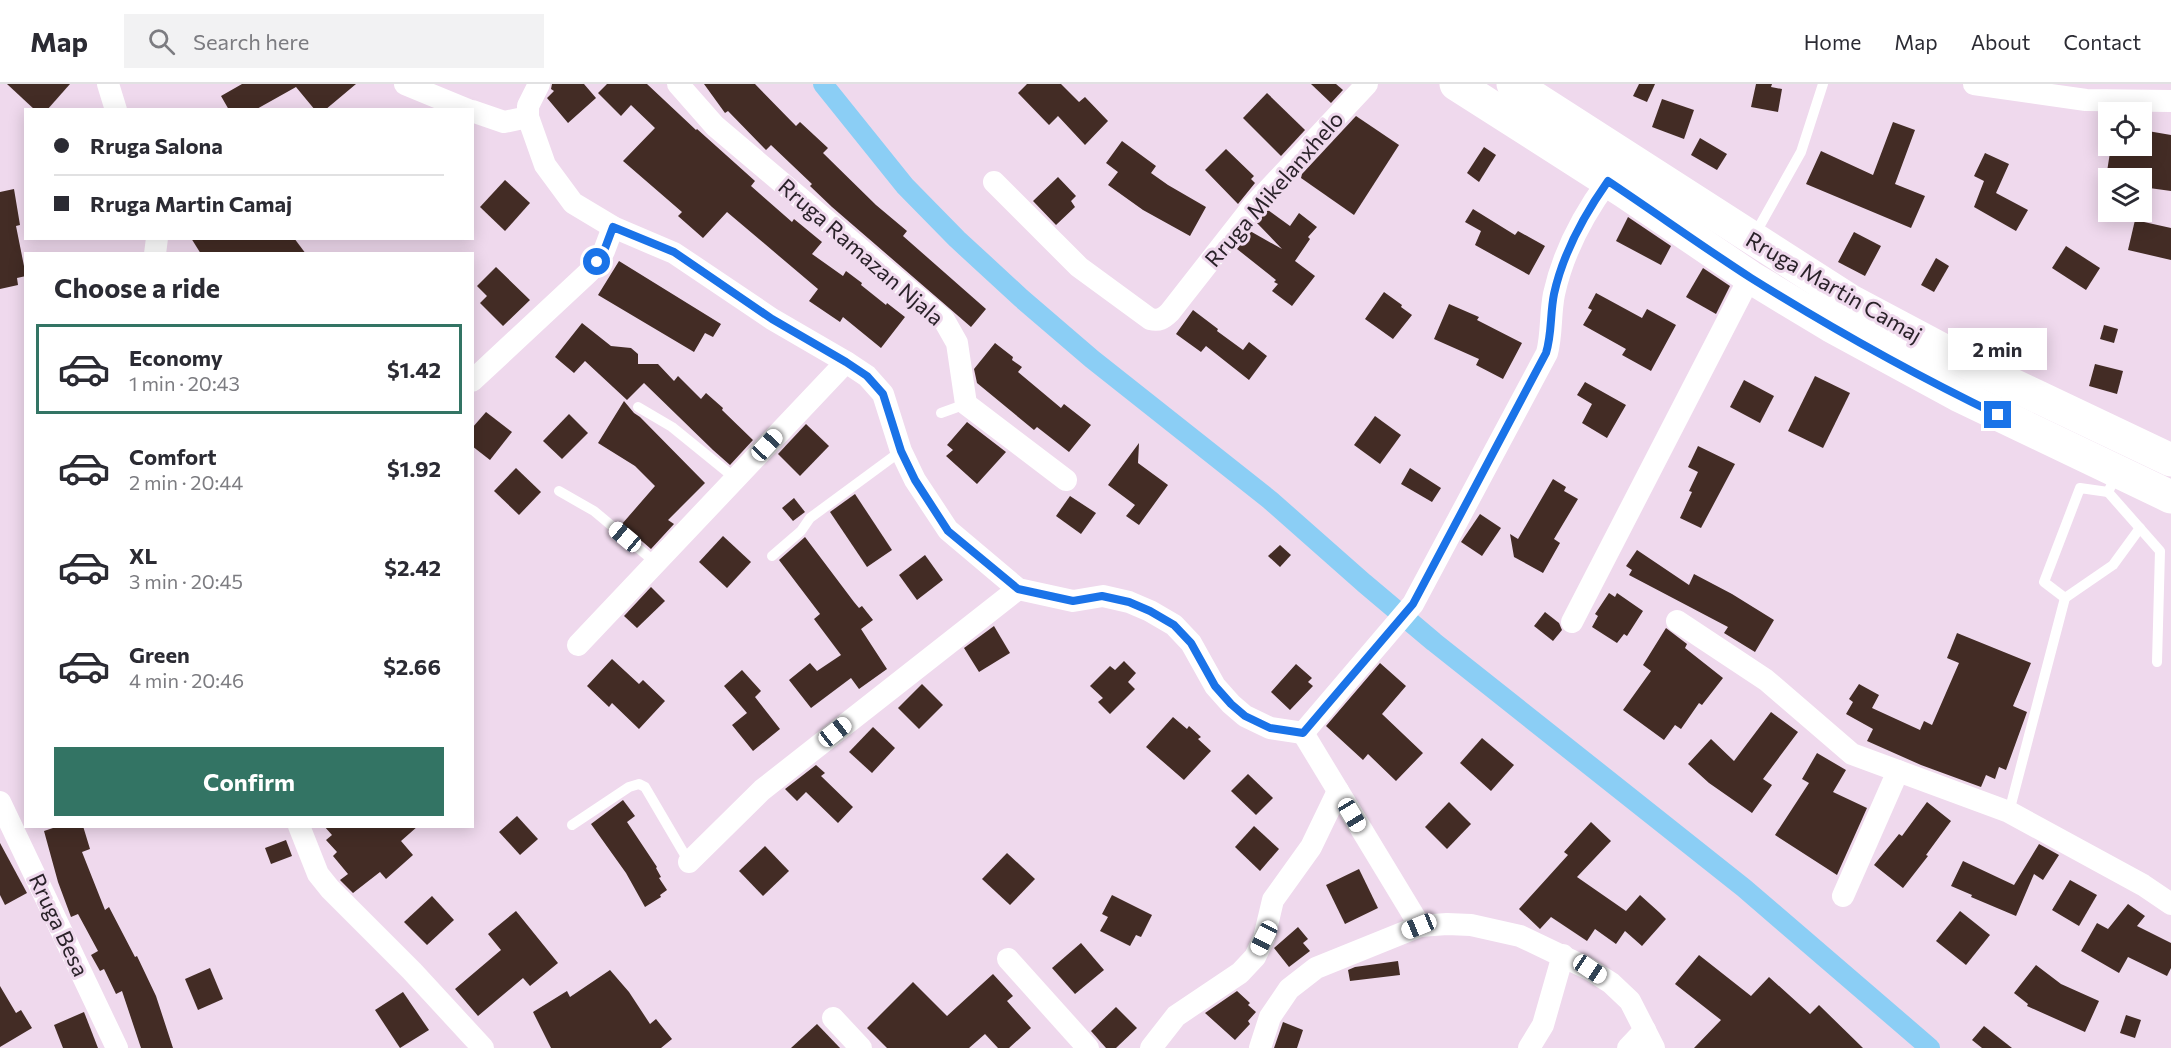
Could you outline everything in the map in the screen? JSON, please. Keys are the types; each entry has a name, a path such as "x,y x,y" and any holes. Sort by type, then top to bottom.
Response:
{"highway":[{"name":"Rruga Martin Camaj","path":"1456,84 1608,181 1750,277 1831,326 2113,482 2171,497"},
{"name":"Rruga Martin Camaj","path":"1513,84 1752,240 1849,300 1975,367 2171,460"}],"street":[{"path":"108,84 115,108"},
{"path":"405,84 434,101 460,108"},
{"path":"539,84 528,106 528,117 545,165 573,203 613,227 674,252 772,319 867,376 883,394 901,451 915,480 948,531 1018,589 1073,601 1102,596 1129,602 1150,611 1174,625 1191,643 1215,686 1245,716 1270,728 1303,733"},
{"name":"Rruga Ramazan Njala","path":"678,84 715,126 944,320 957,343 966,404"},
{"name":"Rruga Mikelanxhelo","path":"994,182 1079,267 1150,319 1157,320 1164,318 1170,312 1253,206 1367,84"},
{"path":"1974,84 2086,100 2171,101"},
{"path":"474,112 504,122 528,117"},
{"path":"1303,733 1413,604 1546,353 1550,339 1554,293 1567,252 1588,208 1608,181"},
{"path":"474,379 589,272 604,251 613,227"},
{"name":"Rruga Martin Camaj","path":"1572,622 1750,277"},
{"path":"578,645 846,362"},
{"path":"966,404 1066,480"},
{"path":"688,862 762,790 1018,589"},
{"path":"1677,621 1766,681 1852,754 2009,813 2143,885 2171,904"},
{"path":"1303,733 1419,926"},
{"path":"1843,896 1898,771"},
{"path":"1151,1048 1176,1016 1240,973 1255,957 1264,938 1273,900 1311,847 1338,791"},
{"name":"Rruga Besa","path":"0,802 117,1048"},
{"path":"300,828 310,858 324,881 483,1048"},
{"path":"1260,1048 1270,1017 1289,989 1316,968 1419,926 1448,924 1471,925 1520,936 1590,969 1630,1001 1649,1039 1628,1048"},
{"path":"1529,1048 1543,1025 1563,956"},
{"path":"1008,959 1088,1048"},
{"path":"833,1018 861,1048"}],"lane":[{"path":"1752,240 1801,152 1823,84"},
{"path":"940,413 966,404"},
{"path":"638,407 672,427 735,479"},
{"path":"772,556 801,531 810,518 901,451"},
{"path":"2065,598 2044,582 2080,488 2113,482 2140,528 2160,550 2157,662"},
{"path":"559,491 594,511 656,562"},
{"path":"2009,813 2065,598 2113,565 2140,528"},
{"path":"572,825 629,787 639,784 645,787 688,862"}],"building":[{"path":"7,84 70,84 49,108 33,108"},
{"path":"242,84 356,84 327,108 313,108 296,87 259,108 228,108 221,96"},
{"path":"552,84 584,84 596,98 568,123 547,98 554,91 551,89"},
{"path":"607,84 647,84 755,181 751,186 792,222 794,219 822,242 812,254 843,276 846,271 886,305 887,303 905,317 881,348 843,317 840,322 809,301 818,289 727,212 703,238 678,216 682,212 623,161 655,128 631,105 621,116 598,93"},
{"path":"704,84 755,84 796,126 800,122 828,148 823,153 876,205 907,231 903,236 986,309 971,327 832,207 810,186 812,184 771,145 766,150 728,111 725,113"},
{"path":"1027,84 1061,84 1079,102 1085,97 1108,121 1085,145 1058,116 1049,125 1018,93"},
{"path":"1311,84 1336,84 1343,90 1331,103"},
{"path":"1639,84 1655,84 1647,102 1633,96"},
{"path":"1756,84 1772,84 1771,87 1782,89 1778,112 1751,107"},
{"path":"1267,93 1305,130 1281,156 1243,118"},
{"path":"1662,99 1694,110 1684,139 1652,127"},
{"path":"1356,116 1399,145 1354,215 1301,178 1302,174"},
{"path":"1893,122 1915,130 1895,184 1925,196 1911,228 1806,184 1821,151 1873,175"},
{"path":"2152,132 2171,135 2171,191 2152,188 2152,168 2108,168 2109,156 2152,156"},
{"path":"1700,138 1727,154 1717,170 1691,155"},
{"path":"1122,141 1156,166 1151,173 1206,207 1190,236 1143,210 1108,185 1118,172 1106,163"},
{"path":"1484,147 1496,155 1479,182 1467,173"},
{"path":"1226,149 1254,176 1251,179 1255,183 1238,204 1205,170"},
{"path":"1985,153 2009,164 1996,193 2028,210 2016,231 1974,207 1984,181 1974,176"},
{"path":"1058,177 1076,196 1071,201 1075,207 1056,225 1033,201"},
{"path":"505,180 530,203 505,231 480,207"},
{"path":"14,189 20,225 16,226 24,276 17,278 18,285 0,289 0,192"},
{"path":"1473,209 1515,235 1518,231 1545,246 1529,275 1475,245 1481,231 1465,222"},
{"path":"1268,210 1290,226 1299,213 1317,227 1308,237 1310,239 1295,261 1315,276 1292,306 1272,291 1278,284 1274,282 1276,280 1237,249 1250,231 1282,249 1257,223"},
{"path":"1628,217 1671,246 1661,265 1616,241"},
{"path":"2135,222 2171,228 2171,260 2128,250"},
{"path":"1854,232 1881,246 1865,276 1838,262"},
{"path":"192,240 296,240 304,252 200,252"},
{"path":"2066,246 2100,268 2086,290 2052,268"},
{"path":"1936,258 1949,266 1934,292 1921,285"},
{"path":"619,261 721,324 713,337 705,333 694,352 598,295"},
{"path":"496,267 530,300 503,326 480,303 487,296 477,286"},
{"path":"1703,268 1730,286 1716,314 1686,297"},
{"path":"1384,292 1412,315 1393,339 1365,319"},
{"path":"1596,293 1642,318 1647,309 1676,325 1651,371 1622,355 1626,349 1583,325 1592,310 1588,308"},
{"path":"1449,304 1479,317 1477,320 1522,343 1503,379 1476,365 1479,359 1434,339"},
{"path":"1193,310 1243,350 1249,342 1267,356 1249,380 1206,346 1201,352 1176,334"},
{"path":"582,323 611,346 631,348 638,354 638,364 658,364 674,381 678,376 701,399 706,393 753,440 730,465 644,383 627,400 585,361 574,373 555,357"},
{"path":"2104,325 2118,329 2114,343 2100,339"},
{"path":"995,343 1022,367 1018,372 1061,408 1064,404 1091,425 1069,452 1037,427 1034,430 977,383 974,369"},
{"path":"2095,364 2123,371 2117,394 2089,386"},
{"path":"1815,376 1850,393 1823,448 1788,431"},
{"path":"1744,380 1774,396 1760,423 1730,407"},
{"path":"1585,382 1626,405 1607,438 1582,423 1592,404 1577,395"},
{"path":"624,401 705,483 668,520 674,524 651,549 622,524 655,486 635,466 598,443"},
{"path":"486,412 512,432 490,460 474,448 474,426"},
{"path":"569,414 588,433 562,459 543,441"},
{"path":"1375,416 1401,435 1380,464 1354,445"},
{"path":"967,422 1006,452 977,484 946,456 953,450 947,445"},
{"path":"806,424 829,446 800,476 778,454"},
{"path":"1139,443 1138,463 1168,485 1139,525 1126,516 1135,505 1108,485"},
{"path":"1698,446 1735,464 1701,528 1680,518 1698,472 1688,467"},
{"path":"516,468 541,492 519,515 494,491"},
{"path":"1410,468 1441,488 1432,502 1401,484"},
{"path":"1553,479 1566,487 1564,491 1578,499 1554,539 1560,543 1543,573 1514,557 1510,534 1518,539"},
{"path":"855,494 892,550 867,567 830,512"},
{"path":"1070,496 1096,513 1081,534 1056,516"},
{"path":"794,498 805,512 793,521 782,508"},
{"path":"1480,514 1501,528 1482,556 1461,542"},
{"path":"723,536 751,562 727,588 699,562"},
{"path":"805,537 854,602 859,608 862,606 873,620 861,629 887,669 859,689 851,678 811,708 789,680 810,663 817,671 841,655 814,619 820,614 779,560"},
{"path":"1280,545 1291,555 1280,567 1268,556"},
{"path":"1637,550 1689,585 1694,574 1774,620 1755,652 1724,633 1728,627 1629,575 1632,570 1626,566"},
{"path":"925,555 943,580 917,600 899,575"},
{"path":"651,587 665,601 637,628 624,616"},
{"path":"1609,593 1615,597 1617,593 1643,611 1627,636 1624,634 1617,643 1592,627 1598,616 1595,614"},
{"path":"1545,612 1559,623 1562,630 1553,641 1534,626"},
{"path":"994,626 1010,653 979,672 964,648"},
{"path":"1666,628 1687,644 1685,648 1723,678 1702,705 1699,703 1681,729 1675,725 1664,740 1623,710 1651,671 1643,665"},
{"path":"1957,633 2031,663 2013,706 2027,712 2006,770 1999,767 1995,779 1986,775 1981,787 1921,765 1867,741 1873,729 1846,714 1853,702 1849,699 1859,684 1879,695 1872,708 1920,730 1924,721 1932,725 1959,663 1947,658"},
{"path":"612,659 639,684 643,680 665,701 639,729 612,703 609,707 587,686"},
{"path":"1124,661 1136,673 1128,682 1135,689 1110,714 1098,702 1103,698 1090,686 1110,666 1115,670"},
{"path":"1380,663 1406,686 1382,714 1423,753 1396,781 1368,754 1363,760 1326,726"},
{"path":"1296,664 1312,678 1308,682 1313,686 1290,710 1271,692"},
{"path":"742,670 761,691 755,697 780,729 753,751 732,725 747,713 724,686"},
{"path":"922,684 943,705 919,729 898,708"},
{"path":"1771,712 1798,732 1763,779 1772,785 1752,813 1709,783 1688,764 1711,739 1734,761"},
{"path":"1173,717 1187,729 1189,726 1201,737 1198,739 1211,751 1184,780 1146,747"},
{"path":"873,727 895,748 872,773 849,752"},
{"path":"1482,738 1514,765 1491,791 1460,763"},
{"path":"1817,753 1846,770 1833,792 1867,808 1837,875 1775,835 1809,783 1802,779"},
{"path":"816,765 825,773 821,776 853,807 838,823 806,792 797,801 785,789"},
{"path":"1248,774 1273,798 1256,815 1231,791"},
{"path":"623,800 635,816 627,822 657,867 661,877 659,878 667,890 660,895 661,897 645,907 626,873 591,824"},
{"path":"1449,802 1471,824 1447,849 1425,827"},
{"path":"1927,802 1951,821 1903,888 1874,865 1899,834 1902,836"},
{"path":"517,816 538,839 520,855 499,832"},
{"path":"1591,822 1611,841 1577,877 1626,911 1640,895 1666,919 1642,946 1625,931 1616,944 1595,929 1587,941 1551,917 1540,929 1519,909 1568,855 1564,852"},
{"path":"1254,826 1279,849 1260,871 1235,847"},
{"path":"53,828 84,828 90,849 82,852 105,910 109,907 135,957 137,956 156,996 173,1048 141,1048 122,991 116,994 104,969 100,971 91,955 98,951 78,914 71,917 58,882 44,831"},
{"path":"326,828 416,828 401,841 413,855 386,879 380,872 353,893 340,880 348,874 333,856 337,852 326,840 332,835"},
{"path":"286,840 292,856 271,864 265,848"},
{"path":"0,843 27,893 5,905 0,895"},
{"path":"2039,844 2059,855 2043,880 2034,874 2016,916 1951,886 1963,861 2014,885"},
{"path":"765,846 789,871 763,896 739,871"},
{"path":"1007,853 1035,879 1010,905 982,879"},
{"path":"1359,869 1378,908 1345,924 1326,885"},
{"path":"2070,880 2097,895 2079,926 2052,910"},
{"path":"1112,895 1152,915 1141,937 1136,935 1130,946 1100,931 1108,917 1102,914"},
{"path":"432,896 454,920 427,945 404,922"},
{"path":"2128,904 2145,916 2137,926 2171,943 2171,968 2167,976 2128,957 2119,973 2081,951 2097,923 2108,929"},
{"path":"516,911 558,963 530,986 523,978 478,1016 455,989 501,950 488,934"},
{"path":"1960,911 1990,935 1966,965 1936,941"},
{"path":"1298,927 1308,939 1303,943 1310,951 1289,967 1274,948"},
{"path":"1081,943 1104,970 1075,994 1052,968"},
{"path":"1699,955 1751,996 1769,977 1810,1014 1819,1005 1863,1048 1694,1048 1721,1020 1675,984"},
{"path":"1398,961 1400,975 1350,981 1348,970 1355,967"},
{"path":"2036,965 2061,984 2099,1001 2085,1032 2027,1006 2028,1004 2014,993"},
{"path":"210,968 223,999 198,1010 185,979"},
{"path":"610,970 629,992 650,1024 656,1019 672,1039 661,1048 551,1048 533,1012 567,991 570,997"},
{"path":"993,974 1013,996 1007,1001 1031,1028 1009,1048 998,1048 985,1034 969,1048 887,1048 867,1028 913,982 947,1016"},
{"path":"0,986 16,1013 21,1010 32,1028 0,1047"},
{"path":"1237,991 1256,1012 1248,1021 1250,1024 1235,1040 1205,1013"},
{"path":"403,992 429,1030 400,1048 375,1010"},
{"path":"1116,1007 1137,1028 1116,1048 1106,1048 1091,1031"},
{"path":"84,1012 98,1048 63,1048 54,1025"},
{"path":"2126,1015 2141,1020 2135,1038 2120,1033"},
{"path":"1283,1022 1303,1030 1297,1048 1274,1048"},
{"path":"817,1024 840,1048 791,1048"},
{"path":"1984,1026 2012,1048 1982,1048 1972,1040"}],"waterway":[{"path":"823,84 905,186 957,239 1021,298 1092,359 1270,500 1434,642 1744,888 1930,1048"}],"route":[{"path":"597,262 613,227 674,252 772,319 867,376 883,394 901,451 915,480 948,531 1018,589 1073,601 1102,596 1129,602 1150,611 1174,625 1191,643 1215,686 1245,716 1270,728 1303,733 1413,604 1540,367 1550,339 1554,293 1567,252 1588,208 1608,181 1750,277 1831,326 1901,366 1998,415"}]}
